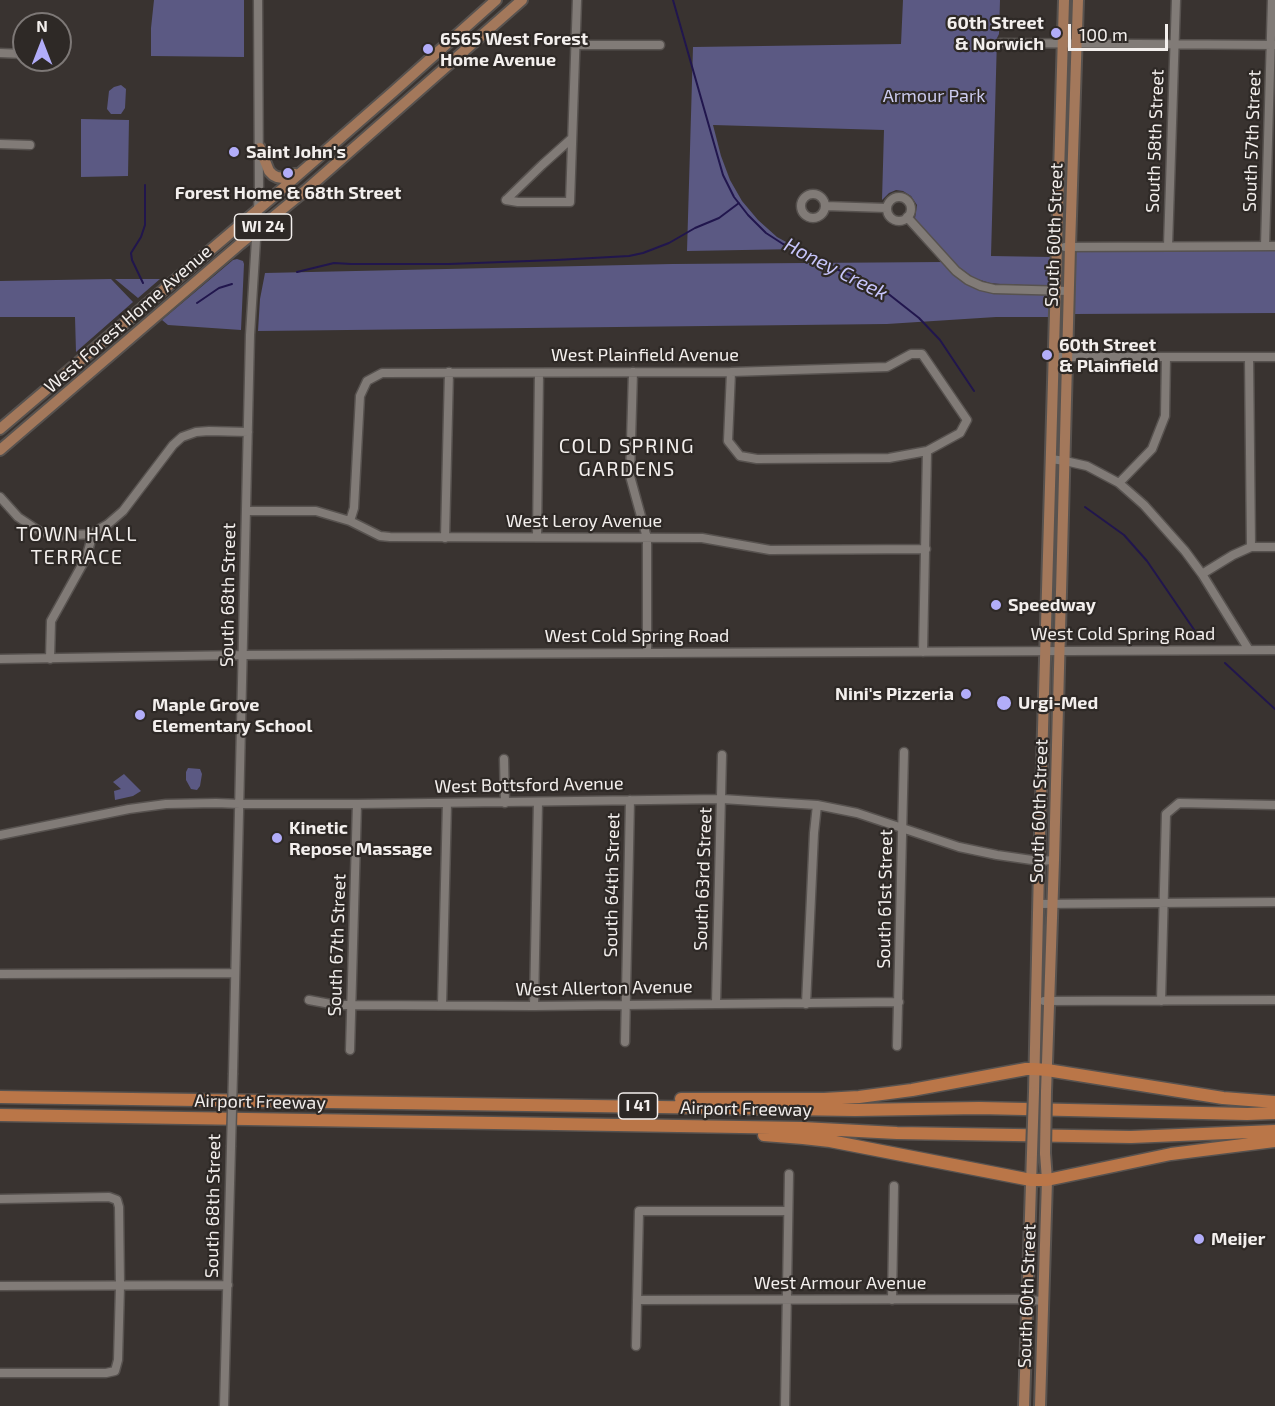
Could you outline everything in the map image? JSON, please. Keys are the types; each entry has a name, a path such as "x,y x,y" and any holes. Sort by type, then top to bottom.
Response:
{"highway":[{"path":"619,1106 638,1099 859,1097 912,1090 1026,1069 1223,1098 1275,1102"},
{"name":"Airport Freeway","path":"0,1097 855,1110 978,1108 1275,1113"},
{"name":"Airport Freeway","path":"0,1115 802,1128 897,1133 1131,1137 1275,1131"},
{"path":"656,1126 673,1133 775,1136 830,1141 1031,1180 1047,1180 1172,1154 1275,1141"}],"main road":[{"name":"West Forest Home Avenue","path":"0,429 259,209 496,0"},
{"name":"West Forest Home Avenue","path":"0,450 320,178 522,0"},
{"name":"South 60th Street","path":"1040,1406 1047,1180 1046,1092 1040,1070 1036,1001 1064,0"},
{"name":"South 60th Street","path":"1024,1406 1034,1092 1040,1070 1049,1001 1053,903 1078,0"},
{"path":"260,148 269,171 277,177 290,177 303,170"},
{"path":"1048,584 1056,587 1057,599 1061,606"},
{"path":"1025,1379 1041,1379"}],"street":[{"name":"South 68th Street","path":"224,1406 250,335 259,209 258,0"},
{"path":"571,139 506,200 570,202 577,0"},
{"name":"South 58th Street","path":"1168,246 1176,0"},
{"name":"South 57th Street","path":"1265,246 1273,45 1272,0"},
{"path":"1000,43 1273,45"},
{"path":"575,45 660,45"},
{"path":"0,144 30,145"},
{"path":"897,197 908,201 911,206 908,217 900,221 888,215 888,202 897,197"},
{"path":"825,206 887,208"},
{"path":"908,217 956,271 981,286 994,289 1069,291"},
{"path":"1057,247 1275,246"},
{"name":"West Plainfield Avenue","path":"350,521 354,508 360,396 367,381 382,373 731,372 887,367 911,354 922,354 967,420 960,433 927,451"},
{"path":"1054,357 1275,357"},
{"path":"1119,483 1152,449 1165,416 1166,357"},
{"path":"1249,357 1251,548"},
{"path":"445,538 449,372"},
{"path":"633,372 630,476 647,538 647,653"},
{"path":"731,372 728,441 740,456 757,459 890,458 927,451 923,652"},
{"path":"537,537 539,373"},
{"path":"0,497 18,517 39,531 60,536 91,534 108,524 123,511 173,445 182,437 209,430 248,432"},
{"path":"1051,459 1087,466 1119,483 1144,506 1185,551 1202,574 1249,650"},
{"name":"West Leroy Avenue","path":"247,512 316,511 350,521 380,536 390,537 702,538 770,550 926,549"},
{"path":"50,659 51,621 86,558 91,534"},
{"path":"1202,574 1233,555 1251,548 1275,547"},
{"name":"West Cold Spring Road","path":"0,660 243,655 1275,650"},
{"name":"South 61st Street","path":"897,1046 904,752"},
{"name":"South 63rd Street","path":"716,1003 722,755"},
{"path":"504,759 505,803"},
{"name":"South 64th Street","path":"624,1042 630,800"},
{"name":"West Bottsford Avenue","path":"0,835 149,806 216,803 357,804 722,800 817,805 857,813 959,847 1039,861 1054,860"},
{"path":"534,1006 538,802"},
{"path":"442,1005 447,803"},
{"path":"1161,1001 1166,814 1179,803 1275,805"},
{"name":"South 67th Street","path":"350,1050 357,804"},
{"path":"806,1004 813,832 817,805"},
{"path":"1038,904 1275,902"},
{"path":"0,974 235,973"},
{"name":"West Allerton Avenue","path":"309,1000 336,1005 534,1006 899,1002"},
{"path":"1036,1001 1275,1000"},
{"path":"784,1406 789,1174"},
{"path":"892,1300 894,1186"},
{"path":"0,1198 109,1197 117,1200 120,1286 118,1360 115,1371 106,1373 0,1373"},
{"path":"636,1346 639,1211 788,1211"},
{"path":"0,1286 228,1285"},
{"name":"West Armour Avenue","path":"637,1300 1018,1299 1043,1301"}],"green space":[{"path":"154,0 244,0 244,57 151,56"},
{"name":"Armour Park","path":"903,0 1000,0 991,256 1051,257 1051,284 1048,286 1000,284 974,278 956,265 917,221 915,218 917,205 911,196 896,190 882,200 884,130 713,125 730,180 742,201 777,237 799,249 687,251 693,47 901,44"},
{"path":"121,85 126,89 125,108 121,114 111,114 107,109 109,91"},
{"path":"81,119 129,120 128,176 81,177"},
{"path":"1275,250 1275,313 1073,314 1074,255 1077,252"},
{"path":"233,260 243,261 244,264 241,330 168,325 162,320"},
{"path":"943,262 960,280 977,289 988,292 1051,296 1050,317 996,317 887,324 258,331 260,299 265,273 672,264"},
{"path":"111,279 133,302 76,352 75,317 0,317 0,281"},
{"path":"115,279 160,279 138,298"},
{"path":"188,768 200,769 202,774 197,790 191,789 186,780"},
{"path":"124,774 141,791 133,796 115,800 114,791 121,789 113,782"}],"waterway":[{"name":"Honey Creek","path":"673,0 723,175 734,197 766,233 783,244 886,292 919,318 940,340 974,391"},
{"path":"143,283 131,253 145,225 145,185"},
{"path":"297,272 334,263 449,264 629,256 669,243 719,218 739,203"},
{"path":"197,303 219,288 232,284"},
{"name":"Honey Creek","path":"1085,507 1124,535 1147,561 1197,634"},
{"name":"Honey Creek","path":"1225,663 1275,709"}],"place":[{"name":"60th Street & Norwich","path":"1056,33"},
{"name":"6565 West Forest Home Avenue","path":"428,49"},
{"name":"Saint John's","path":"234,152"},
{"name":"Forest Home & 68th Street","path":"288,173"},
{"name":"60th Street & Plainfield","path":"1047,355"},
{"name":"Speedway","path":"996,605"},
{"name":"Nini's Pizzeria","path":"966,694"},
{"name":"Urgi-Med","path":"1004,703"},
{"name":"Maple Grove Elementary School","path":"140,715"},
{"name":"Kinetic Repose Massage","path":"277,838"},
{"name":"Meijer","path":"1199,1239"}],"district":[{"name":"COLD SPRING GARDENS","path":"627,458"},
{"name":"TOWN HALL TERRACE","path":"77,546"}]}
